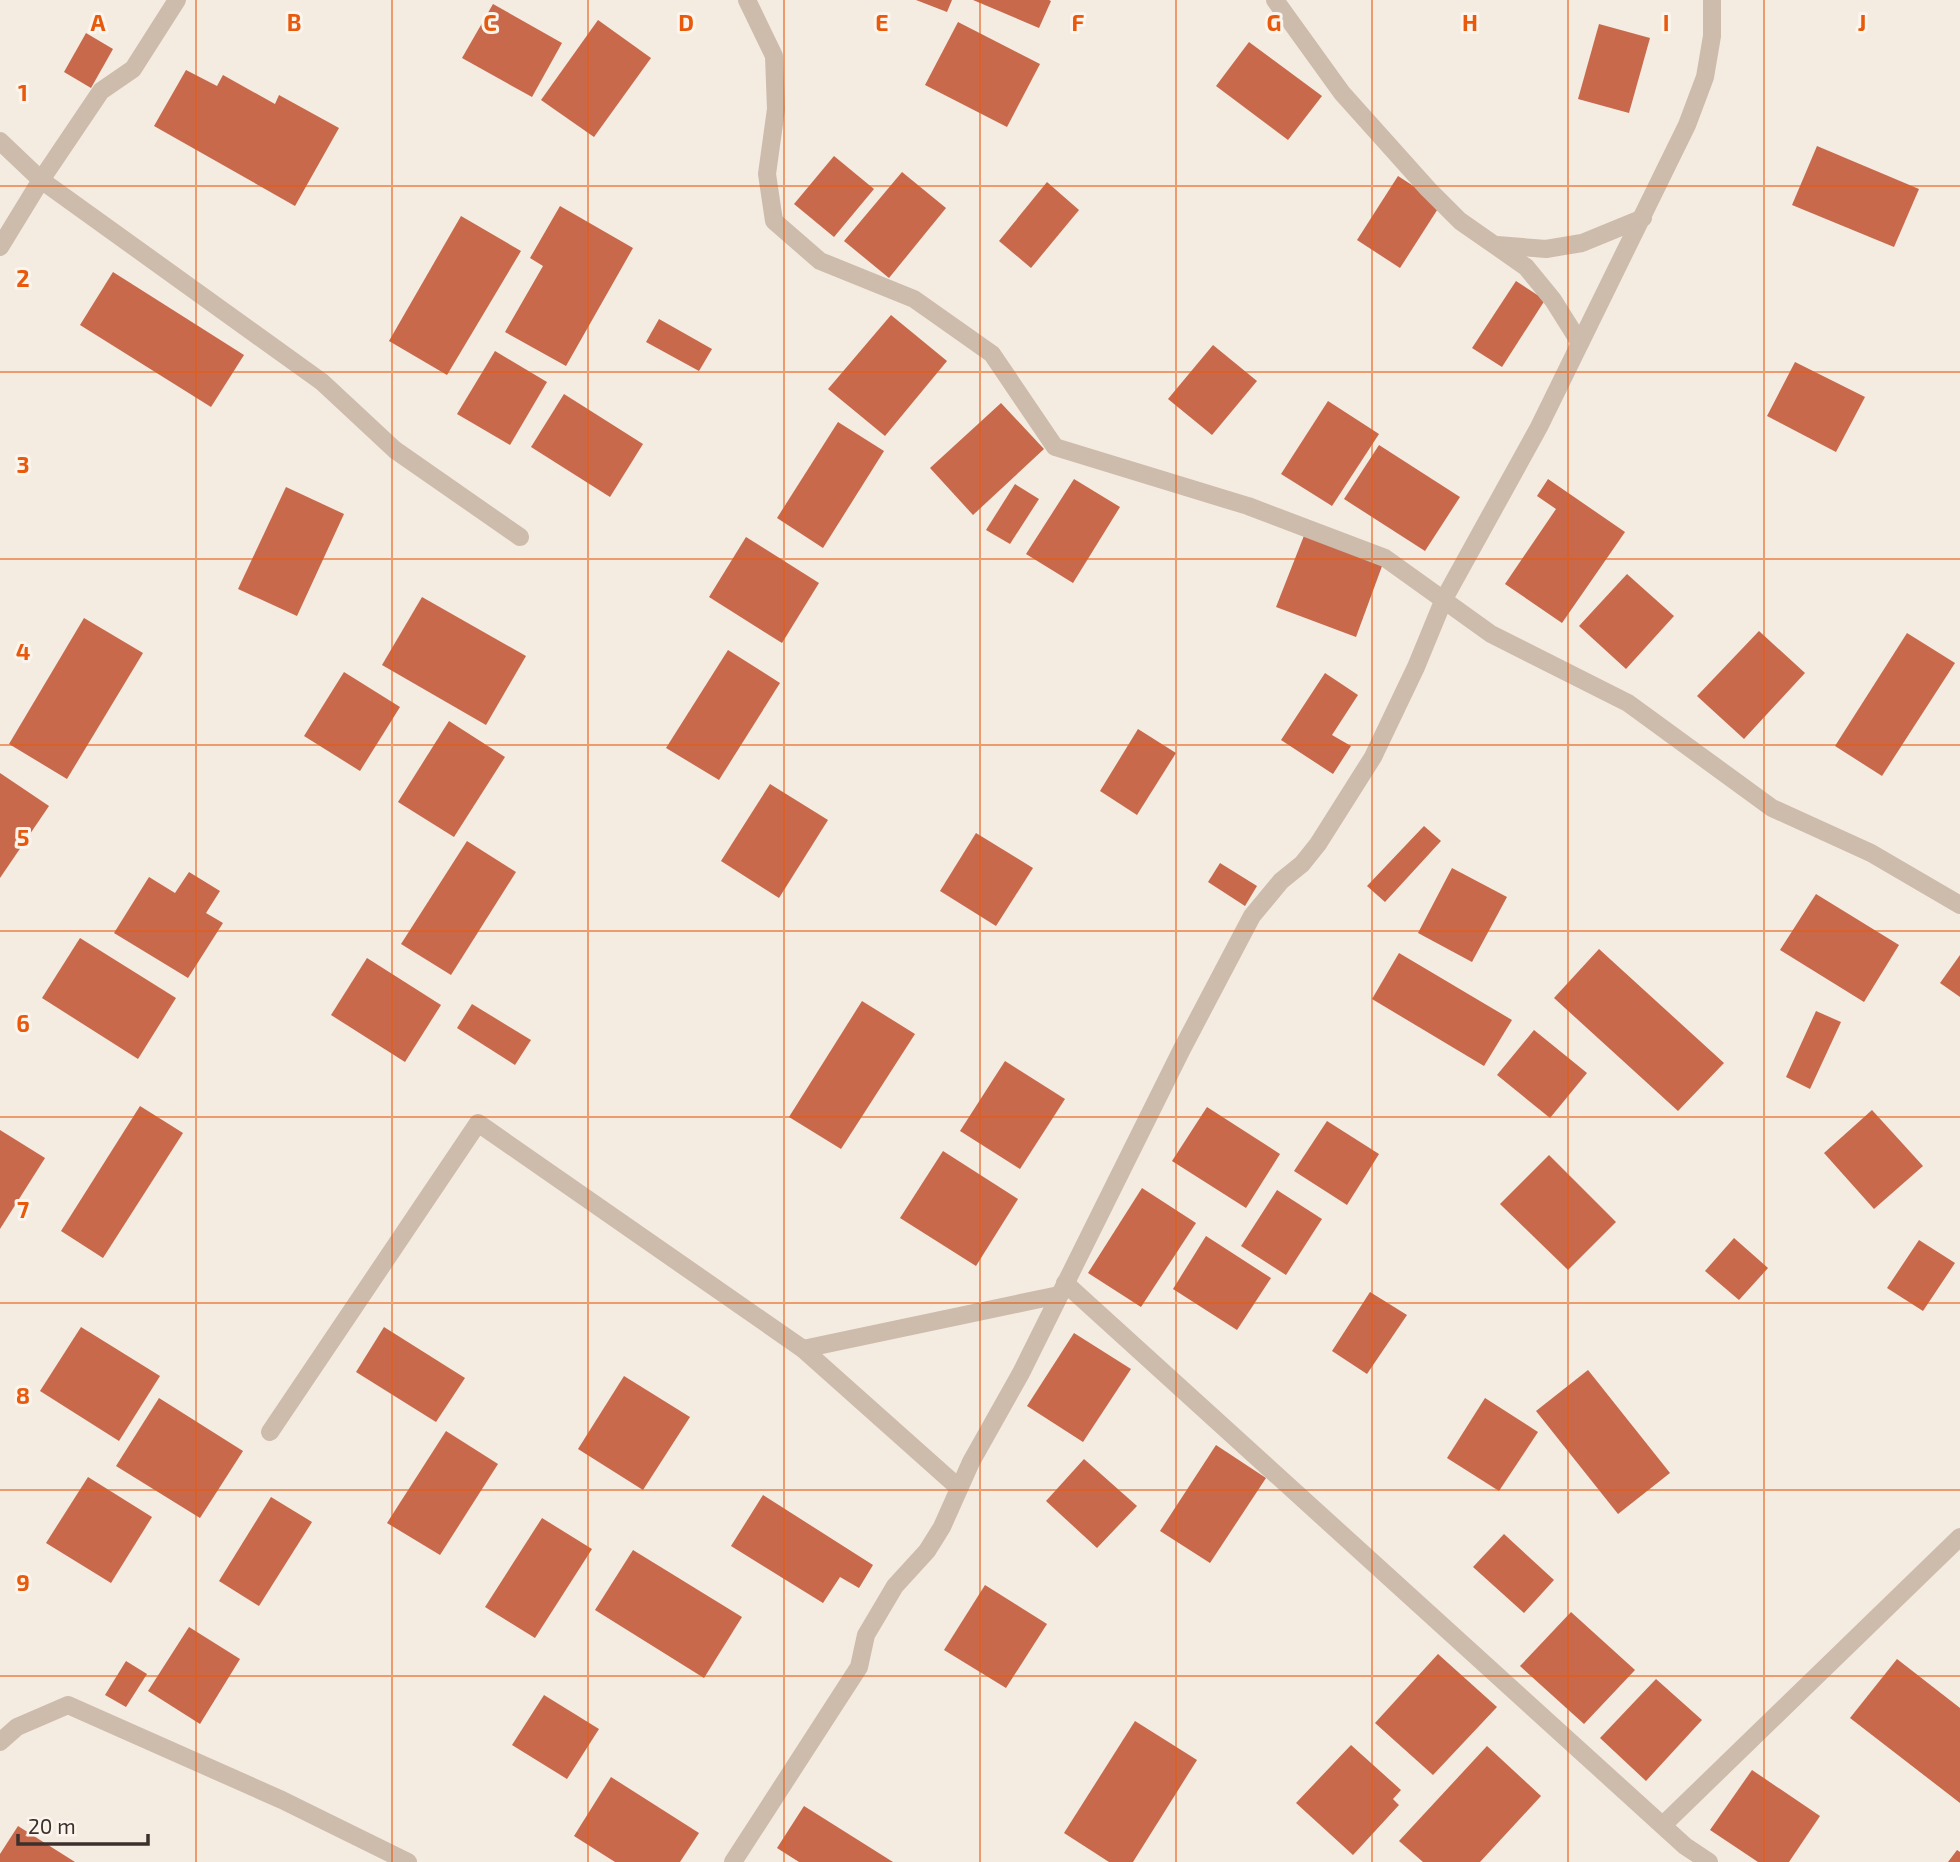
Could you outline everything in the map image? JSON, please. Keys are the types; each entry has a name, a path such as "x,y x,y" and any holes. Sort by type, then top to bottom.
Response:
{"street":[{"path":"0,247 101,91 133,69 177,0"},
{"path":"747,0 774,56 776,109 767,174 774,221 820,261 914,299 992,354 1055,447 1248,506 1385,558 1491,634 1628,702 1772,808 1871,853 1960,905"},
{"path":"1275,0 1342,93 1460,221 1526,267 1553,300 1580,343"},
{"path":"733,1862 859,1667 866,1635 877,1614 895,1586 927,1551 942,1527 971,1462 1021,1373 1252,916 1281,881 1302,864 1348,799 1373,757 1416,667 1444,599 1539,427 1686,125 1704,78 1712,36 1712,0"},
{"path":"0,141 41,180 322,382 395,450 520,537"},
{"path":"1497,245 1546,248 1582,243 1643,218"},
{"path":"270,1432 478,1123 803,1349 959,1488"},
{"path":"803,1349 1062,1289"},
{"path":"1062,1289 1685,1846 1709,1862"},
{"path":"1663,1825 1960,1538"},
{"path":"0,1742 16,1727 68,1706 282,1800 408,1862"}],"building":[{"path":"916,0 952,0 947,12"},
{"path":"973,0 1049,0 1051,1 1039,28"},
{"path":"493,4 562,43 532,97 462,58"},
{"path":"598,20 651,58 594,137 541,100"},
{"path":"958,22 1040,64 1007,127 925,85"},
{"path":"1599,24 1650,38 1629,113 1578,99"},
{"path":"86,33 113,49 91,88 64,72"},
{"path":"1249,42 1322,96 1288,140 1216,86"},
{"path":"186,70 217,86 223,75 275,104 279,95 339,128 295,206 154,126"},
{"path":"1817,146 1919,189 1894,247 1792,205"},
{"path":"834,156 874,189 834,237 794,204"},
{"path":"902,172 946,208 889,278 844,241"},
{"path":"1398,176 1441,204 1400,268 1357,240"},
{"path":"1047,182 1079,210 1031,268 999,241"},
{"path":"560,206 633,248 566,366 505,332 543,266 530,258"},
{"path":"461,216 521,251 447,375 389,341"},
{"path":"113,272 244,355 211,407 80,325"},
{"path":"1516,281 1545,300 1502,367 1472,348"},
{"path":"891,315 947,361 885,436 828,389"},
{"path":"659,319 712,349 699,371 646,342"},
{"path":"1213,345 1257,381 1212,435 1168,399"},
{"path":"495,351 547,382 510,445 457,414"},
{"path":"1795,362 1865,397 1836,452 1767,416"},
{"path":"564,394 643,444 610,497 531,447"},
{"path":"1328,401 1379,434 1332,506 1281,474"},
{"path":"1001,403 1044,449 973,515 930,468"},
{"path":"838,422 884,451 823,548 777,518"},
{"path":"1379,445 1460,497 1425,551 1344,499"},
{"path":"1074,479 1120,507 1073,583 1026,554"},
{"path":"1548,479 1625,532 1562,623 1505,584 1556,509 1537,496"},
{"path":"1015,484 1039,499 1010,544 986,530"},
{"path":"286,487 344,514 297,616 238,589"},
{"path":"1307,528 1385,558 1356,637 1276,607"},
{"path":"746,537 819,583 782,643 709,597"},
{"path":"1627,574 1674,616 1626,669 1579,626"},
{"path":"422,597 526,656 486,725 382,665"},
{"path":"84,618 143,653 67,779 9,744"},
{"path":"1759,631 1805,673 1744,739 1697,696"},
{"path":"1907,633 1955,663 1882,776 1835,746"},
{"path":"728,650 780,683 719,780 666,748"},
{"path":"344,672 400,707 360,771 304,736"},
{"path":"1325,673 1358,695 1332,735 1351,746 1333,774 1281,740"},
{"path":"449,721 505,757 454,837 398,802"},
{"path":"1138,729 1176,753 1137,815 1100,791"},
{"path":"0,773 49,806 0,878"},
{"path":"770,784 828,820 779,898 721,861"},
{"path":"1424,826 1441,841 1385,902 1367,886"},
{"path":"976,833 1033,868 996,926 940,891"},
{"path":"467,841 516,872 451,975 401,944"},
{"path":"1220,863 1257,886 1245,906 1208,882"},
{"path":"1452,868 1507,897 1472,962 1418,933"},
{"path":"189,872 220,891 206,913 223,923 188,978 114,933 149,877 175,893"},
{"path":"1816,894 1899,945 1864,1002 1780,950"},
{"path":"80,938 176,998 138,1059 42,998"},
{"path":"1599,949 1724,1063 1678,1111 1554,998"},
{"path":"1399,953 1512,1020 1484,1066 1372,999"},
{"path":"1960,955 1960,997 1940,983"},
{"path":"367,958 441,1005 405,1062 331,1015"},
{"path":"862,1001 915,1034 841,1149 789,1117"},
{"path":"472,1004 531,1040 515,1065 457,1028"},
{"path":"1816,1011 1841,1022 1810,1089 1786,1077"},
{"path":"1534,1030 1587,1073 1550,1118 1497,1075"},
{"path":"1005,1061 1065,1099 1020,1169 960,1131"},
{"path":"140,1106 183,1133 103,1258 61,1231"},
{"path":"1207,1107 1280,1154 1246,1208 1172,1161"},
{"path":"1872,1110 1923,1166 1874,1209 1824,1153"},
{"path":"1327,1121 1379,1154 1347,1205 1294,1171"},
{"path":"0,1130 45,1158 0,1229"},
{"path":"943,1151 1018,1199 976,1266 900,1218"},
{"path":"1549,1155 1616,1222 1568,1270 1500,1204"},
{"path":"1142,1188 1196,1223 1141,1307 1088,1273"},
{"path":"1277,1190 1322,1219 1286,1275 1241,1246"},
{"path":"1206,1236 1271,1278 1237,1330 1173,1289"},
{"path":"1734,1238 1768,1268 1739,1300 1705,1271"},
{"path":"1919,1240 1955,1263 1923,1311 1887,1288"},
{"path":"1370,1292 1407,1315 1367,1374 1332,1351"},
{"path":"81,1327 160,1376 119,1441 40,1391"},
{"path":"384,1327 465,1378 436,1422 356,1372"},
{"path":"1074,1333 1131,1369 1083,1442 1027,1406"},
{"path":"1588,1370 1670,1473 1618,1514 1536,1411"},
{"path":"624,1376 690,1417 643,1490 578,1449"},
{"path":"159,1398 243,1451 200,1518 116,1466"},
{"path":"1485,1398 1538,1432 1499,1491 1447,1458"},
{"path":"446,1431 498,1464 440,1555 387,1523"},
{"path":"1216,1445 1266,1478 1210,1563 1160,1531"},
{"path":"1084,1459 1137,1506 1097,1548 1046,1501"},
{"path":"88,1477 152,1517 111,1583 46,1543"},
{"path":"763,1495 873,1565 859,1588 840,1577 823,1603 731,1546"},
{"path":"271,1497 312,1522 259,1606 219,1581"},
{"path":"542,1518 592,1549 535,1638 485,1607"},
{"path":"1504,1534 1554,1580 1524,1613 1473,1567"},
{"path":"633,1550 742,1617 704,1678 595,1610"},
{"path":"985,1585 1047,1624 1006,1688 944,1650"},
{"path":"1571,1612 1635,1670 1584,1724 1520,1666"},
{"path":"189,1627 240,1659 200,1724 148,1691"},
{"path":"1438,1654 1497,1707 1433,1775 1375,1723"},
{"path":"1897,1659 1960,1708 1960,1803 1850,1718"},
{"path":"126,1661 147,1674 126,1707 105,1695"},
{"path":"1656,1679 1702,1720 1646,1781 1600,1738"},
{"path":"544,1695 599,1729 567,1779 512,1745"},
{"path":"1135,1721 1197,1760 1133,1862 1109,1862 1064,1833"},
{"path":"1351,1745 1401,1790 1393,1799 1399,1805 1353,1855 1296,1803"},
{"path":"1487,1746 1541,1796 1480,1862 1423,1862 1399,1841"},
{"path":"1752,1770 1820,1816 1789,1862 1758,1862 1710,1830"},
{"path":"611,1777 699,1833 680,1862 615,1862 574,1836"},
{"path":"804,1806 893,1862 799,1862 777,1848"},
{"path":"18,1826 75,1862 0,1862 0,1854"},
{"path":"1957,1850 1960,1852 1960,1862 1948,1862"}]}
